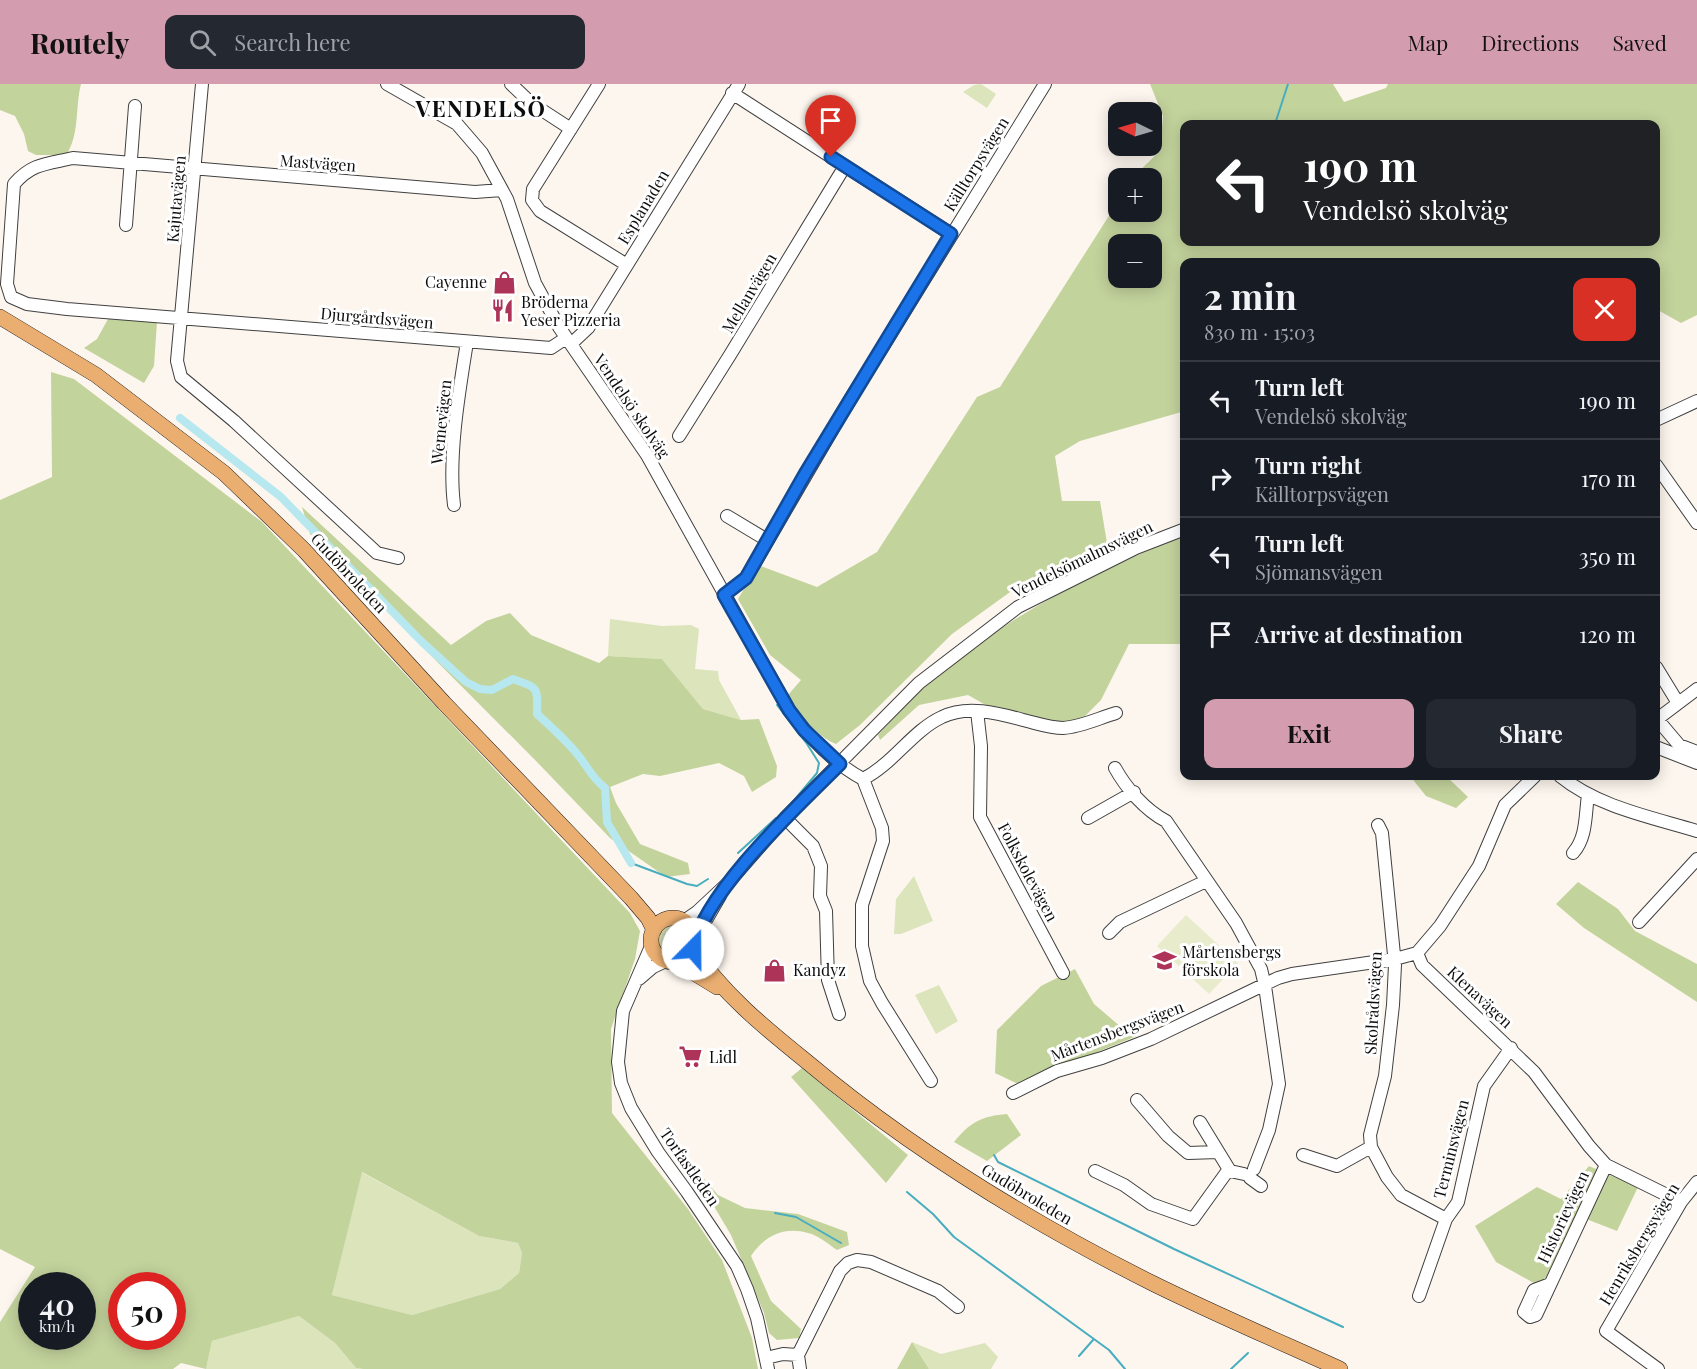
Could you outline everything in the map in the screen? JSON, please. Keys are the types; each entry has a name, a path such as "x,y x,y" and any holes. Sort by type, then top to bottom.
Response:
{"main road":[{"name":"Gudöbroleden","path":"0,317 96,375 224,474 304,550 444,703 631,898 648,918 653,937"},
{"name":"Gudöbroleden","path":"631,898 677,920"},
{"path":"677,920 693,931 694,944 684,960 671,961 654,951 653,937 657,924 677,920"},
{"name":"Gudöbroleden","path":"694,944 704,965 730,995 826,1079 880,1120 964,1177 1052,1231 1145,1280 1340,1369"},
{"name":"Gudöbroleden","path":"671,961 730,995"}],"street":[{"name":"Kajutavägen","path":"182,317 202,84"},
{"name":"Vendelsö skolväg","path":"387,84 458,124 482,153 502,190 534,283 568,341 647,455 789,710 804,730 840,764 863,779"},
{"path":"510,84 531,103 571,129"},
{"path":"599,84 533,189 532,200 540,211 627,265"},
{"name":"Källtorpsvägen","path":"724,595 746,578 951,234 1045,84"},
{"path":"736,88 845,166 951,234"},
{"name":"Esplanaden","path":"568,341 588,328 736,88"},
{"path":"126,225 135,106"},
{"name":"Mastvägen","path":"27,304 11,297 7,284 14,184 25,171 38,165 73,158 475,192 502,190"},
{"name":"Mellanvägen","path":"679,436 845,166"},
{"name":"Djurgårdsvägen","path":"27,304 123,314 551,348 568,341"},
{"path":"182,317 177,362 181,377 234,421 377,553 398,558"},
{"name":"Wemevägen","path":"454,505 452,485 455,445 467,342"},
{"path":"1660,418 1697,401"},
{"path":"1660,471 1697,523"},
{"path":"727,516 767,540"},
{"name":"Vendelsömalmsvägen","path":"677,920 697,912 728,883 786,818 919,683 1018,607 1136,548 1180,531"},
{"path":"1660,674 1678,703"},
{"path":"1660,718 1697,689"},
{"path":"931,1081 870,981 862,946 862,905 883,841 882,828 863,779 877,772 922,731 942,717 977,711 1003,714 1048,727 1064,728 1116,713"},
{"name":"Folkskolevägen","path":"977,711 981,746 980,817 1063,973"},
{"path":"1660,723 1679,745 1697,752"},
{"path":"1660,749 1697,763"},
{"path":"1115,768 1125,786 1157,816 1166,820 1236,923 1261,969 1279,1084 1269,1130 1250,1174"},
{"path":"1417,953 1440,926 1479,866 1505,805 1531,780"},
{"path":"1566,780 1588,795 1638,814 1697,831"},
{"path":"1088,818 1134,792"},
{"path":"1573,853 1581,844 1588,795"},
{"path":"786,818 813,846 821,866 820,896 831,913 828,980 839,1014"},
{"path":"882,828 894,823"},
{"name":"Skolrådsvägen","path":"1371,1147 1370,1135 1385,1076 1393,1005 1395,959 1382,833 1378,825"},
{"path":"1639,922 1697,859"},
{"path":"1109,933 1120,922 1206,881"},
{"name":"Vendelsömalmsvägen","path":"694,944 728,883"},
{"name":"Torfastleden","path":"653,937 638,980 623,1011 618,1062 621,1083 631,1108 658,1152 737,1266 747,1289 767,1364"},
{"name":"Mårtensbergsvägen","path":"1013,1093 1057,1071 1102,1058 1151,1039 1292,974 1395,959 1417,953"},
{"name":"Klenavägen","path":"1417,953 1422,965 1534,1072 1589,1146 1606,1165 1682,1202"},
{"name":"Torfastleden","path":"638,980 653,967 671,961"},
{"name":"Terminsvägen","path":"1419,1296 1446,1219 1458,1202 1484,1086 1511,1048"},
{"path":"1137,1100 1168,1136 1188,1153 1218,1152"},
{"path":"1200,1122 1230,1171 1250,1174 1261,1186"},
{"path":"1303,1155 1337,1166 1371,1147 1387,1176 1401,1195 1446,1219"},
{"name":"Historievägen","path":"1550,1284 1606,1165"},
{"path":"1095,1171 1124,1185 1151,1204 1193,1219 1229,1169"},
{"name":"Henriksbergsvägen","path":"1658,1369 1606,1331 1682,1202 1697,1182"},
{"path":"800,1369 798,1355 840,1271 848,1263 857,1260 871,1262 938,1291 958,1307"},
{"path":"767,1364 783,1354 798,1355"}],"green space":[{"path":"0,84 81,84 75,130 66,155 36,155 28,151 24,134 15,116 0,110"},
{"path":"981,84 996,94 987,108 963,92 974,85"},
{"path":"1150,84 1333,84 1344,102 1386,88 1388,84 1697,84 1697,315 1681,323 1660,311 1660,258 1180,258 1180,412 1080,441 1055,456 1062,501 1100,501 1107,543 1024,582 952,634 860,725 836,744 828,740 809,723 788,695 801,680 770,655 738,599 758,565 817,587 877,552 977,397 1000,387 1108,217 1108,222 1162,222 1162,168 1142,168 1155,156 1162,156 1162,102 1157,102"},
{"path":"108,319 157,322 154,366 144,383 84,348 97,339"},
{"path":"51,372 74,379 262,522 630,913 640,931 635,959 611,1029 612,1113 688,1209 722,1260 752,1338 758,1369 363,1369 356,1368 335,1343 299,1316 212,1341 206,1369 181,1363 173,1369 0,1369 0,1322 18,1294 18,1350 96,1350 96,1272 32,1272 35,1267 0,1249 0,500 52,477","holes":["362,1172 479,1236 518,1243 522,1253 519,1273 500,1289 412,1315 332,1295"]},
{"path":"302,507 451,645 486,621 510,613 531,635 599,663 608,656 662,659 703,709 741,720 759,719 777,766 776,777 752,792 744,776 719,763 660,776 643,774 610,787 616,803 640,844 688,863 690,874 666,877 610,838 310,534"},
{"path":"1180,537 1180,644 1129,644 1101,700 1085,716 1066,723 991,708 968,695 919,705 880,740 878,735 911,700 946,667 971,648 1048,600 1129,559"},
{"path":"610,619 662,626 691,625 699,629 695,669 718,671 719,680 741,720 703,709 662,659 608,656"},
{"path":"1413,780 1450,780 1468,797 1456,808 1426,796"},
{"path":"914,876 933,921 901,934 894,934 896,899"},
{"path":"1578,882 1618,909 1635,931 1697,964 1697,1002 1584,928 1556,904"},
{"path":"1186,915 1238,963 1209,994 1157,946"},
{"path":"673,926 683,930 687,940 683,950 673,954 663,950 659,940 663,930"},
{"path":"1075,969 1094,1004 1121,1027 1137,1036 1018,1084 995,1073 997,1030 1041,986"},
{"path":"939,985 958,1021 936,1034 915,995"},
{"path":"802,1068 908,1155 886,1183 791,1077"},
{"path":"1007,1114 1021,1135 987,1161 954,1142 977,1121 990,1116"},
{"path":"1589,1166 1638,1187 1617,1231 1576,1215 1541,1287 1496,1262 1475,1226 1537,1187 1561,1199"},
{"path":"694,1167 718,1195 745,1208 798,1214 847,1232 849,1245 837,1250 812,1234 791,1231 775,1234 762,1243 751,1256 771,1301 801,1329 799,1338 777,1340 769,1333 764,1313 731,1235 712,1203 687,1176"},
{"path":"361,1172 479,1236 518,1243 522,1253 519,1273 500,1289 412,1315 332,1295"},
{"path":"299,1316 335,1343 356,1368 363,1369 206,1369 212,1341"},
{"path":"912,1342 941,1354 985,1343 998,1357 991,1369 929,1369"},
{"path":"912,1342 929,1369 897,1369"}],"waterway":[{"path":"1276,120 1288,84"},
{"path":"180,418 281,497 421,641 466,682 480,689 492,690 513,679 532,687 537,698 537,714 568,744 605,788 607,822 631,863"},
{"path":"777,705 819,763 817,773 790,805"},
{"path":"738,853 776,818"},
{"path":"631,863 687,884 697,886 708,879"},
{"path":"994,1155 998,1162 1174,1249 1343,1327"},
{"path":"907,1192 933,1214 954,1237 1109,1350 1125,1369"},
{"path":"775,1213 796,1217 841,1243"},
{"path":"1079,1356 1093,1340"},
{"path":"1231,1369 1248,1353"}],"place":[{"name":"Cayenne","path":"505,282"},
{"name":"Bröderna Yeser Pizzeria","path":"503,311"},
{"name":"Mårtensbergs förskola","path":"1164,961"},
{"name":"Kandyz","path":"775,970"},
{"name":"Lidl","path":"691,1057"}],"district":[{"name":"VENDELSÖ","path":"481,109"}],"route":[{"path":"693,949 695,939 705,920 728,883 786,818 840,764 804,730 789,710 724,595 746,578 805,474 951,234 831,157"}]}
